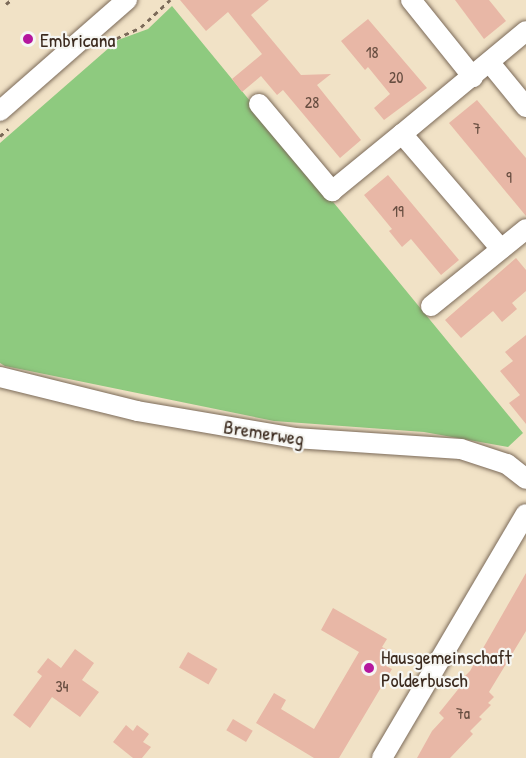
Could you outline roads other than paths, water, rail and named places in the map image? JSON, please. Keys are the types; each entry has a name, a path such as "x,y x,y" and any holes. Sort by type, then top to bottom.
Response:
{"street":[{"path":"5,119 52,53 127,0"},
{"path":"411,0 473,77"},
{"path":"259,104 332,191 526,31"},
{"path":"490,63 526,107"},
{"path":"402,134 501,249"},
{"path":"431,306 526,229"},
{"name":"Bremerweg","path":"0,377 137,411 296,438 461,449 507,464 526,479"},
{"path":"382,758 526,514"}],"place":[{"name":"Embricana","path":"28,39"},
{"name":"Hausgemeinschaft Polderbusch","path":"369,668"}]}
